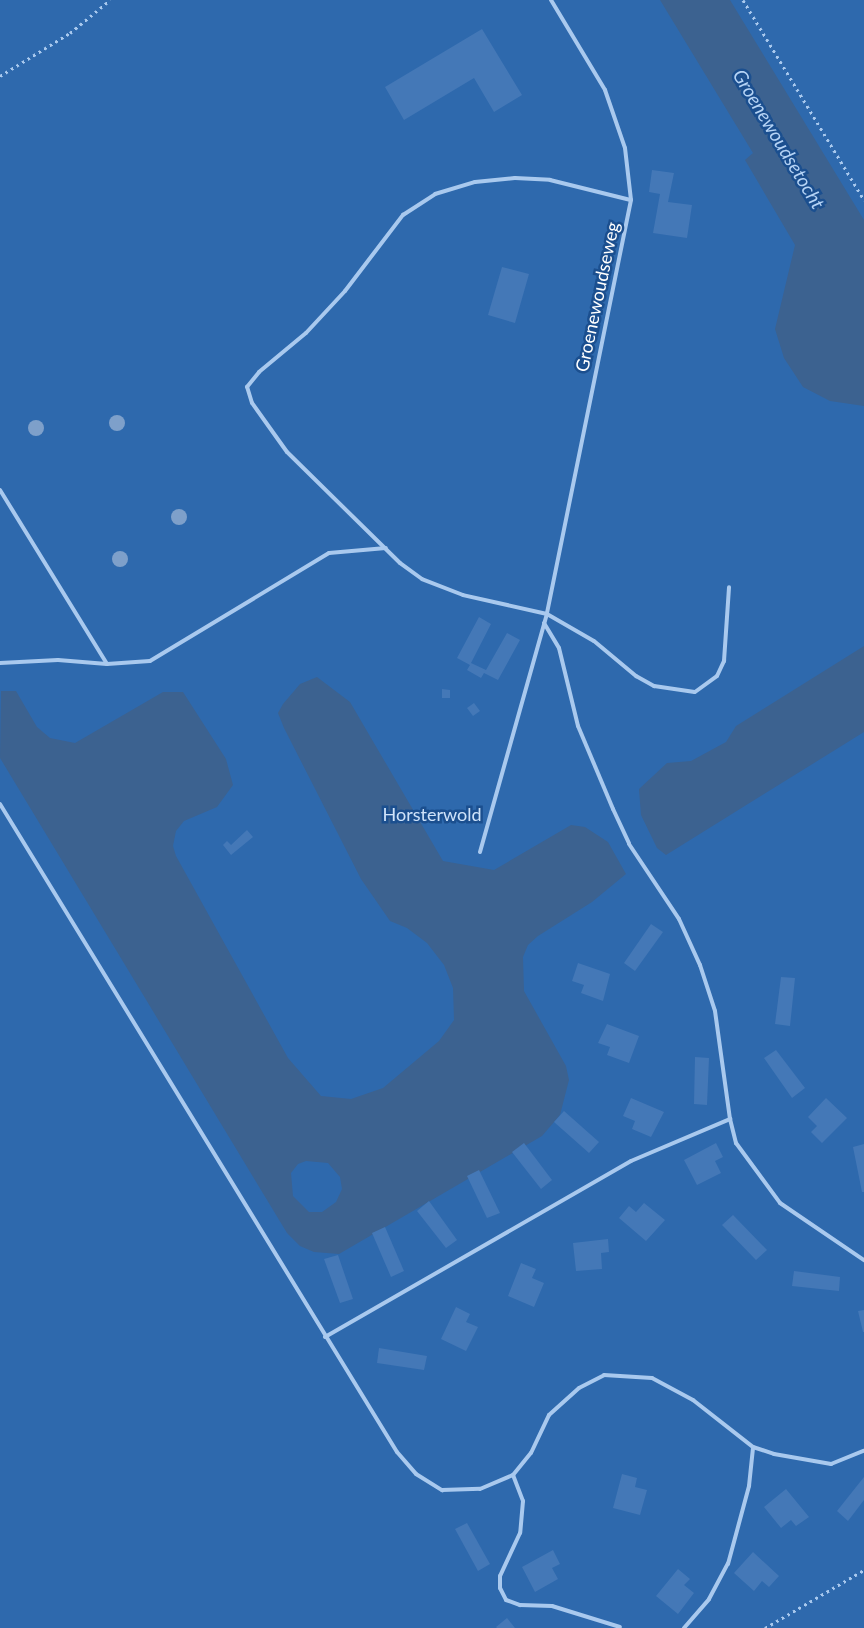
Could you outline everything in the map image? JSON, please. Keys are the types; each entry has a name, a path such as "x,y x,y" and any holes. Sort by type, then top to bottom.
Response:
{"lane":[{"name":"Groenewoudseweg","path":"480,852 547,614 631,200 626,148 605,90 551,0"},
{"path":"631,200 550,180 515,178 475,182 435,194 402,215 346,291 306,333 259,372 247,387 252,404 287,452 386,548 422,579 463,595 547,614 594,641 636,676 654,686 695,692 717,676 724,662 729,587"},
{"path":"0,490 107,664"},
{"path":"0,664 58,660 107,664 150,661 330,553 386,548"},
{"path":"544,622 559,648 578,726 613,809 629,844 678,918 700,965 717,1020 730,1119 736,1143 780,1203 864,1260"},
{"path":"0,804 396,1452 416,1474 442,1490 480,1489 513,1475 531,1453 549,1416 579,1388 604,1375 652,1378 693,1400 753,1447 774,1454 831,1464 864,1451"},
{"path":"325,1337 632,1161 730,1119"},
{"path":"684,1628 709,1600 728,1564 749,1486 753,1447"},
{"path":"513,1475 523,1501 520,1533 500,1576 500,1588 506,1600 520,1605 552,1606 620,1627"}],"path":[{"path":"0,76 70,33 110,0"},
{"path":"743,0 864,200"},
{"path":"765,1628 864,1570"}],"green space":[{"name":"Horsterwold","path":"0,0 864,0 864,1628 0,1628"}],"water":[{"name":"Groenewoudsetocht","path":"660,0 730,0 864,220 864,406 830,401 803,387 784,358 775,329 795,245 745,160 753,153"},
{"path":"864,646 864,732 666,855 657,848 641,815 639,789 667,763 691,761 726,742 736,726"},
{"path":"317,677 350,702 443,861 494,870 571,825 585,827 608,842 626,874 592,902 538,936 528,945 523,957 524,991 566,1066 569,1080 560,1115 542,1136 339,1254 314,1252 300,1246 287,1233 0,758 1,691 16,691 37,727 50,738 75,743 163,692 183,692 226,759 233,785 217,807 184,821 176,831 173,846 176,856 288,1058 321,1096 351,1099 383,1088 439,1041 454,1020 453,988 444,965 427,943 407,928 390,921 361,879 284,728 278,713 300,684","holes":["306,1161 328,1163 340,1177 342,1189 336,1202 322,1212 309,1212 293,1196 291,1173 298,1164"]}],"building":[{"path":"482,29 522,95 494,112 474,78 404,120 385,87"},
{"path":"652,170 674,173 668,202 692,205 687,238 653,233 660,194 649,192"},
{"path":"502,267 529,274 515,323 488,315"},
{"path":"479,617 491,624 471,663 486,670 507,633 520,640 498,680 484,673 481,678 467,670 470,665 457,658"},
{"path":"442,689 450,690 450,698 442,698"},
{"path":"474,703 480,711 473,716 467,708"},
{"path":"247,830 253,837 231,855 223,845 227,841 231,845"},
{"path":"651,924 663,932 635,971 624,963"},
{"path":"578,963 610,974 603,1001 581,993 584,985 572,981"},
{"path":"781,977 795,978 790,1026 775,1024"},
{"path":"607,1024 639,1036 629,1063 607,1055 610,1047 598,1043"},
{"path":"776,1050 805,1088 792,1098 764,1058"},
{"path":"695,1057 709,1058 707,1105 694,1104"},
{"path":"631,1098 664,1112 651,1137 632,1129 635,1121 623,1116"},
{"path":"826,1098 847,1118 822,1143 811,1132 817,1126 808,1117"},
{"path":"564,1111 599,1142 589,1153 554,1122"},
{"path":"524,1143 552,1180 541,1189 512,1152"},
{"path":"716,1143 723,1157 715,1161 721,1173 697,1185 684,1160"},
{"path":"864,1144 864,1192 862,1192 853,1147"},
{"path":"479,1170 500,1213 487,1218 467,1176"},
{"path":"429,1201 457,1240 446,1248 417,1211"},
{"path":"644,1203 665,1220 646,1241 619,1218 629,1206 636,1212"},
{"path":"733,1215 767,1250 756,1260 722,1225"},
{"path":"385,1227 404,1271 391,1277 372,1233"},
{"path":"608,1239 609,1252 601,1253 602,1269 576,1271 573,1243"},
{"path":"338,1255 353,1299 340,1303 324,1259"},
{"path":"521,1263 536,1269 532,1278 544,1283 534,1307 508,1296"},
{"path":"794,1271 840,1277 839,1291 792,1286"},
{"path":"456,1307 470,1314 466,1322 478,1327 466,1351 441,1339"},
{"path":"864,1310 864,1332 863,1332 858,1311"},
{"path":"379,1348 427,1356 424,1370 377,1363"},
{"path":"622,1474 637,1478 635,1487 647,1490 640,1515 613,1508"},
{"path":"864,1477 864,1500 848,1521 837,1511"},
{"path":"786,1489 809,1517 796,1526 791,1520 781,1528 764,1507"},
{"path":"467,1523 490,1564 478,1571 455,1529"},
{"path":"553,1550 560,1564 552,1568 558,1579 535,1592 522,1567"},
{"path":"753,1552 779,1576 769,1587 762,1581 754,1591 734,1573"},
{"path":"678,1569 690,1579 684,1585 694,1593 678,1614 656,1596"},
{"path":"507,1618 515,1628 496,1627"}]}
